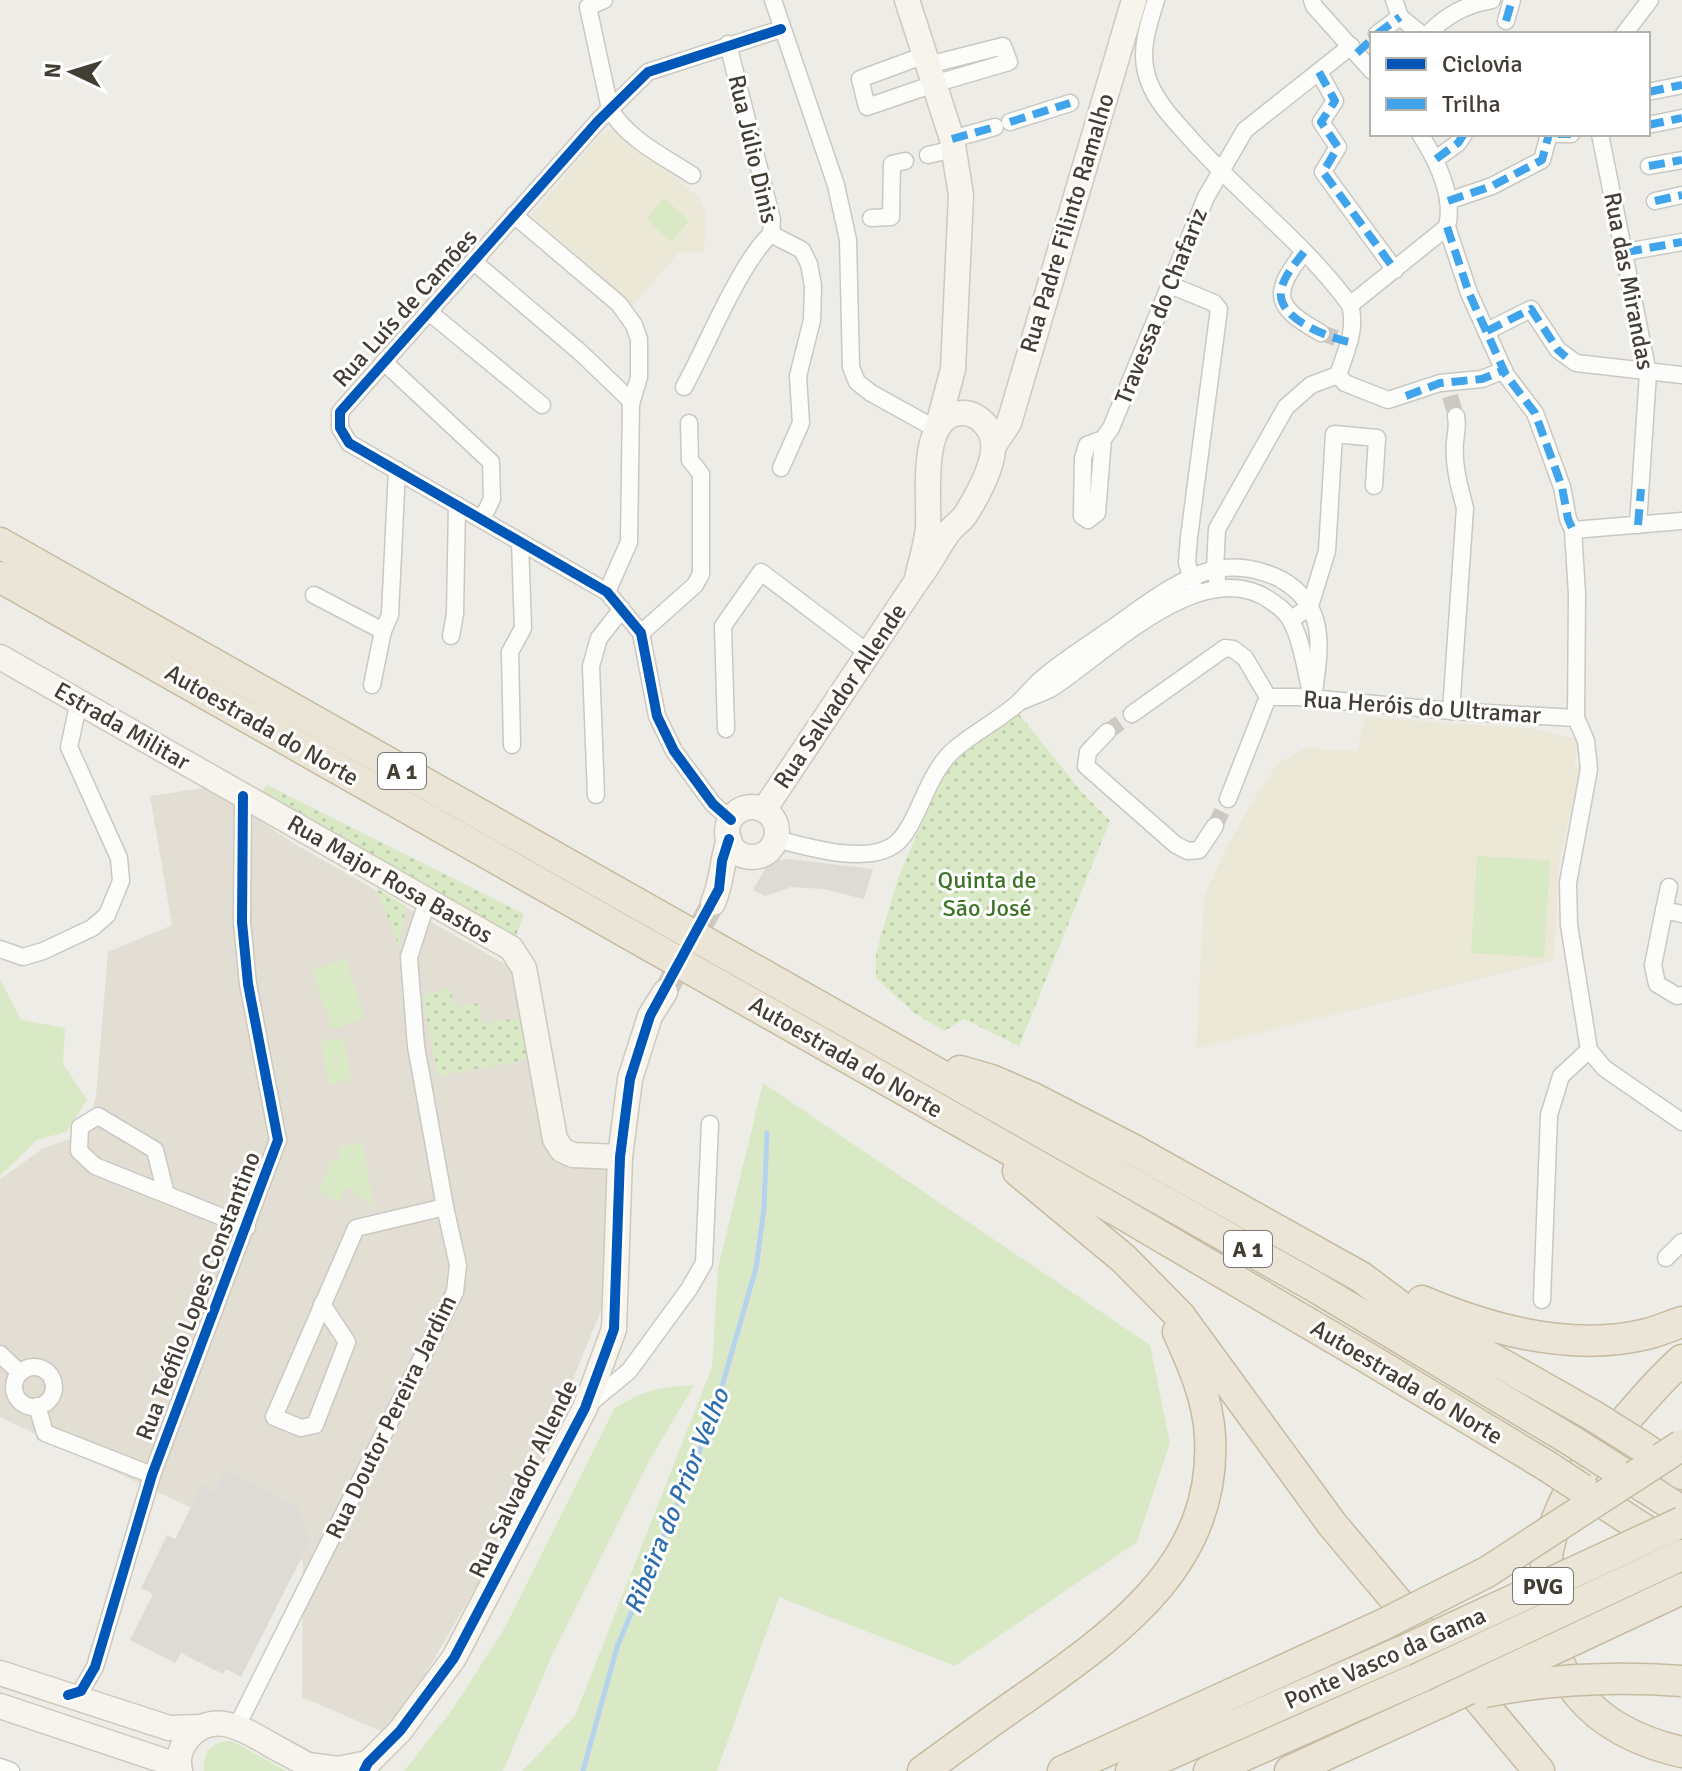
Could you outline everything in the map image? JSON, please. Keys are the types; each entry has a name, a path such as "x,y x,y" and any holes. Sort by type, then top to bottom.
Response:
{"highway":[{"name":"Autoestrada do Norte","path":"0,543 1317,1288 1682,1511"},
{"name":"Autoestrada do Norte","path":"0,577 1204,1261 1547,1466 1682,1555"},
{"path":"919,1063 991,1080 1033,1098 1132,1149 1361,1277 1450,1313 1491,1325 1570,1340 1646,1334 1682,1322"},
{"path":"952,1118 1106,1243 1158,1291 1199,1339 1332,1524 1539,1771"},
{"path":"1361,1277 1401,1307 1592,1415 1682,1474"},
{"path":"923,1771 1121,1626 1155,1592 1191,1537 1208,1484 1208,1423 1192,1364 1158,1291"},
{"path":"1682,1360 1641,1401 1577,1478 1561,1507 1550,1539 1544,1601 1547,1633 1556,1660 1572,1687 1614,1725 1662,1748 1682,1752"},
{"path":"1063,1771 1382,1625 1487,1572 1682,1445"},
{"name":"Ponte Vasco da Gama","path":"1131,1771 1403,1651 1682,1522"},
{"name":"Ponte Vasco da Gama","path":"1209,1771 1423,1676 1682,1555"},
{"path":"1290,1771 1682,1589"},
{"path":"1443,1701 1544,1682 1595,1678 1682,1681"}],"street":[{"path":"604,0 588,7 610,109 615,119 692,175"},
{"path":"773,0 836,185 848,240 851,367 857,382 871,393 937,427"},
{"path":"907,0 953,144 961,195 953,369 931,443 925,545 916,582"},
{"name":"Rua Padre Filinto Ramalho","path":"956,523 965,516 993,458 995,444 1009,423 1134,0"},
{"path":"1156,0 1145,35 1146,72 1159,103 1221,173 1304,252 1350,305 1353,315 1344,340 1338,375"},
{"path":"1394,0 1400,17 1419,32"},
{"path":"1430,32 1459,9 1492,0"},
{"path":"1505,27 1512,0"},
{"path":"1626,32 1650,0"},
{"path":"1313,3 1370,69"},
{"path":"1380,32 1400,17"},
{"name":"Rua Luís de Camões","path":"730,829 674,751 657,716 641,633 607,592 349,443 340,428 340,412 610,109 648,72 781,29"},
{"name":"Travessa do Chafariz","path":"1103,439 1111,428 1206,197 1245,130 1319,72 1370,40"},
{"name":"Rua Júlio Dinis","path":"728,44 772,220 771,234 802,250 809,264 813,286 812,320 798,376 801,423 781,468"},
{"path":"1319,72 1335,101 1321,122 1338,147 1323,172 1395,270"},
{"path":"1650,92 1682,85"},
{"path":"928,155 1002,125 1070,103"},
{"path":"1650,125 1682,118"},
{"path":"1421,136 1436,159 1448,201 1447,227 1469,293 1504,370 1535,413 1562,487 1573,530 1577,594 1576,718 1586,741 1589,769 1568,883 1569,925 1589,1050 1604,1068 1682,1122"},
{"path":"1436,159 1463,136"},
{"path":"1448,201 1492,186 1542,160 1548,136"},
{"name":"Rua das Mirandas","path":"1600,136 1648,373 1638,525"},
{"path":"1649,166 1682,160"},
{"path":"871,218 891,217 892,164 905,161"},
{"path":"1655,201 1682,195"},
{"path":"514,215 619,304 634,325 639,339 639,377 631,404 629,542 607,592"},
{"path":"1350,305 1447,227"},
{"path":"684,387 739,282 762,243 771,234"},
{"path":"1626,252 1682,242"},
{"path":"1304,252 1286,275 1282,302 1299,322 1321,333"},
{"path":"474,262 580,352 631,404"},
{"path":"1170,285 1214,303 1219,309 1189,537 1187,562 1193,586"},
{"path":"1487,331 1531,309 1558,350 1585,366 1682,375"},
{"path":"429,312 542,405"},
{"path":"384,362 491,462 492,499 482,519"},
{"path":"953,369 972,415"},
{"path":"1338,375 1345,383 1388,400 1440,383 1449,390 1504,370"},
{"path":"1219,588 1215,569 1215,538 1221,520 1286,407 1311,385 1338,375"},
{"path":"937,427 951,416 962,413 972,415 992,433 995,444"},
{"path":"1451,711 1465,508 1456,476 1456,416"},
{"path":"641,633 695,585 701,574 701,474 690,460 689,423"},
{"path":"1291,620 1310,606 1327,551 1334,434 1377,438 1374,486"},
{"path":"372,685 383,631 390,615 397,470"},
{"path":"451,636 455,614 457,505"},
{"path":"928,508 938,522 956,523"},
{"path":"1573,530 1682,521"},
{"name":"Rua Salvador Allende","path":"764,810 916,582 933,562 956,523"},
{"path":"512,745 510,652 523,628 520,542"},
{"path":"776,839 851,854 868,854 893,846 906,831 943,760 1018,702 1041,678 1146,605 1193,586 1215,569 1267,572 1286,583 1310,606 1319,633 1313,699"},
{"path":"726,729 723,626 761,572 868,653"},
{"path":"1193,586 1249,590 1262,594 1282,609 1291,620 1313,699"},
{"path":"314,595 383,631"},
{"path":"596,795 591,666 599,638 622,609"},
{"path":"1132,714 1225,648 1233,649 1245,658 1268,697 1228,799"},
{"name":"Estrada Militar","path":"0,657 243,796"},
{"name":"Rua Heróis do Ultramar","path":"1268,697 1576,718"},
{"path":"0,949 23,957 92,928 107,915 121,881 119,858 69,747 79,701"},
{"path":"1107,732 1088,752 1086,766 1176,845 1188,851 1199,850 1215,826"},
{"name":"Rua Major Rosa Bastos","path":"243,796 511,948 524,968 555,1139 562,1150 573,1155 620,1157"},
{"name":"Rua Teófilo Lopes Constantino","path":"68,1695 81,1691 95,1667 152,1475 278,1140 248,984 242,922 243,796"},
{"path":"730,829 735,850 753,856 767,852 776,839 777,826 764,810 757,807 742,809 730,829 716,896 735,880 753,856"},
{"path":"1669,887 1653,965 1657,984 1677,996 1682,995"},
{"name":"Rua Doutor Pereira Jardim","path":"237,1726 455,1292 458,1265 416,1046 409,957 424,911 430,903"},
{"path":"1664,910 1682,914"},
{"name":"Rua Salvador Allende","path":"366,1767 400,1731 454,1658 585,1408 614,1329 620,1157 630,1079 650,1016 665,992"},
{"path":"1542,1300 1549,1115 1561,1076 1589,1050"},
{"path":"166,1194 155,1150 98,1116 80,1127 79,1151 95,1166 247,1227"},
{"path":"585,1408 629,1371 689,1289 704,1263 710,1124"},
{"path":"322,1304 347,1342 315,1425 301,1428 274,1417 322,1304 356,1228 445,1207"},
{"path":"1666,1258 1682,1242"},
{"path":"0,1354 20,1373"},
{"path":"36,1367 43,1369 52,1379 53,1394 37,1406 26,1405 16,1396 15,1383 20,1373 36,1367"},
{"path":"37,1406 45,1433 152,1475"},
{"path":"95,1667 101,1696 112,1710"},
{"path":"0,1673 169,1728 219,1723 237,1726 312,1768 366,1767"},
{"path":"0,1706 144,1762 179,1769 184,1744 201,1727"},
{"path":"0,1767 11,1771"}],"shaded area":[{"path":"619,131 698,197 706,213 704,253 679,252 633,305 531,215 602,133"},
{"path":"1365,717 1536,729 1579,740 1574,766 1581,767 1559,862 1554,960 1196,1049 1204,896 1227,847 1278,763 1306,748 1357,751"},
{"path":"211,787 293,843 512,968 556,1157 597,1161 609,1173 605,1300 521,1509 390,1735 302,1697 303,1561 0,1417 0,1179 42,1149 88,1132 96,1096 108,952 172,925 150,796"},
{"path":"778,860 873,869 864,899 823,889 791,887 765,896 753,890 766,867"},
{"path":"225,1471 298,1508 310,1541 241,1677 226,1669 223,1674 181,1653 175,1663 130,1640 153,1594 141,1588 167,1535 175,1539 202,1485 215,1491"}],"green space":[{"path":"664,198 689,221 671,242 646,219"},
{"name":"Quinta de São José","path":"1018,713 1081,791 1110,821 1019,1046 964,1019 944,1031 913,1012 876,978 876,953 898,878 949,762"},
{"path":"267,785 524,914 516,936 261,793"},
{"path":"1477,856 1550,860 1544,958 1471,953"},
{"path":"376,888 406,906 399,946"},
{"path":"346,959 365,1019 332,1029 312,970"},
{"path":"0,979 21,1020 65,1028 63,1064 87,1100 66,1132 37,1140 0,1176"},
{"path":"450,988 455,1007 479,1003 483,1024 518,1018 528,1059 438,1076 424,1015 424,995"},
{"path":"344,1038 351,1080 328,1084 321,1041"},
{"path":"763,1083 1150,1345 1170,1443 1137,1542 955,1666 779,1597 717,1771 522,1771 575,1716 712,1367 718,1268"},
{"path":"362,1142 374,1207 346,1187 339,1201 319,1192 331,1162 341,1158 339,1147"},
{"path":"694,1385 648,1463 553,1653 503,1771 404,1771 452,1710 504,1629 614,1409 652,1391"},
{"path":"230,1741 286,1771 204,1771 210,1749 218,1743"}],"waterway":[{"name":"Ribeira do Prior Velho","path":"583,1771 617,1647 712,1421 756,1268 764,1208 767,1133"}],"tunnel":[{"path":"1321,333 1340,339"},
{"path":"1450,396 1456,416"},
{"path":"1107,732 1132,714"},
{"path":"1215,826 1228,799"},
{"path":"665,992 713,903"}],"marked path":[{"path":"1506,21 1512,0"},
{"path":"1380,32 1400,17"},
{"path":"1357,53 1370,41"},
{"path":"1319,72 1335,101 1321,122 1338,147 1323,172 1395,270"},
{"path":"1650,92 1682,85"},
{"path":"1010,122 1070,103"},
{"path":"1650,125 1682,118"},
{"path":"952,139 995,127"},
{"path":"1436,159 1463,136"},
{"path":"1448,201 1492,186 1542,160 1548,136"},
{"path":"1649,166 1682,160"},
{"path":"1655,201 1682,195"},
{"path":"1447,227 1469,293 1506,375 1535,413 1562,487 1573,530"},
{"path":"1626,252 1682,242"},
{"path":"1304,252 1285,280 1281,291 1282,301 1287,310 1306,325 1349,342"},
{"path":"1487,331 1531,309 1566,357"},
{"path":"1406,396 1440,383 1482,379 1504,370"},
{"path":"1638,525 1641,489"}],"cycle path":[{"path":"731,820 713,804 674,751 657,716 641,633 607,592 349,443 340,428 340,412 598,121 648,72 781,29"},
{"path":"68,1695 81,1691 95,1667 152,1475 278,1140 248,984 242,922 243,796"},
{"path":"364,1771 400,1731 454,1658 585,1408 614,1329 620,1157 630,1079 650,1016 719,889 722,861 729,839"}]}
